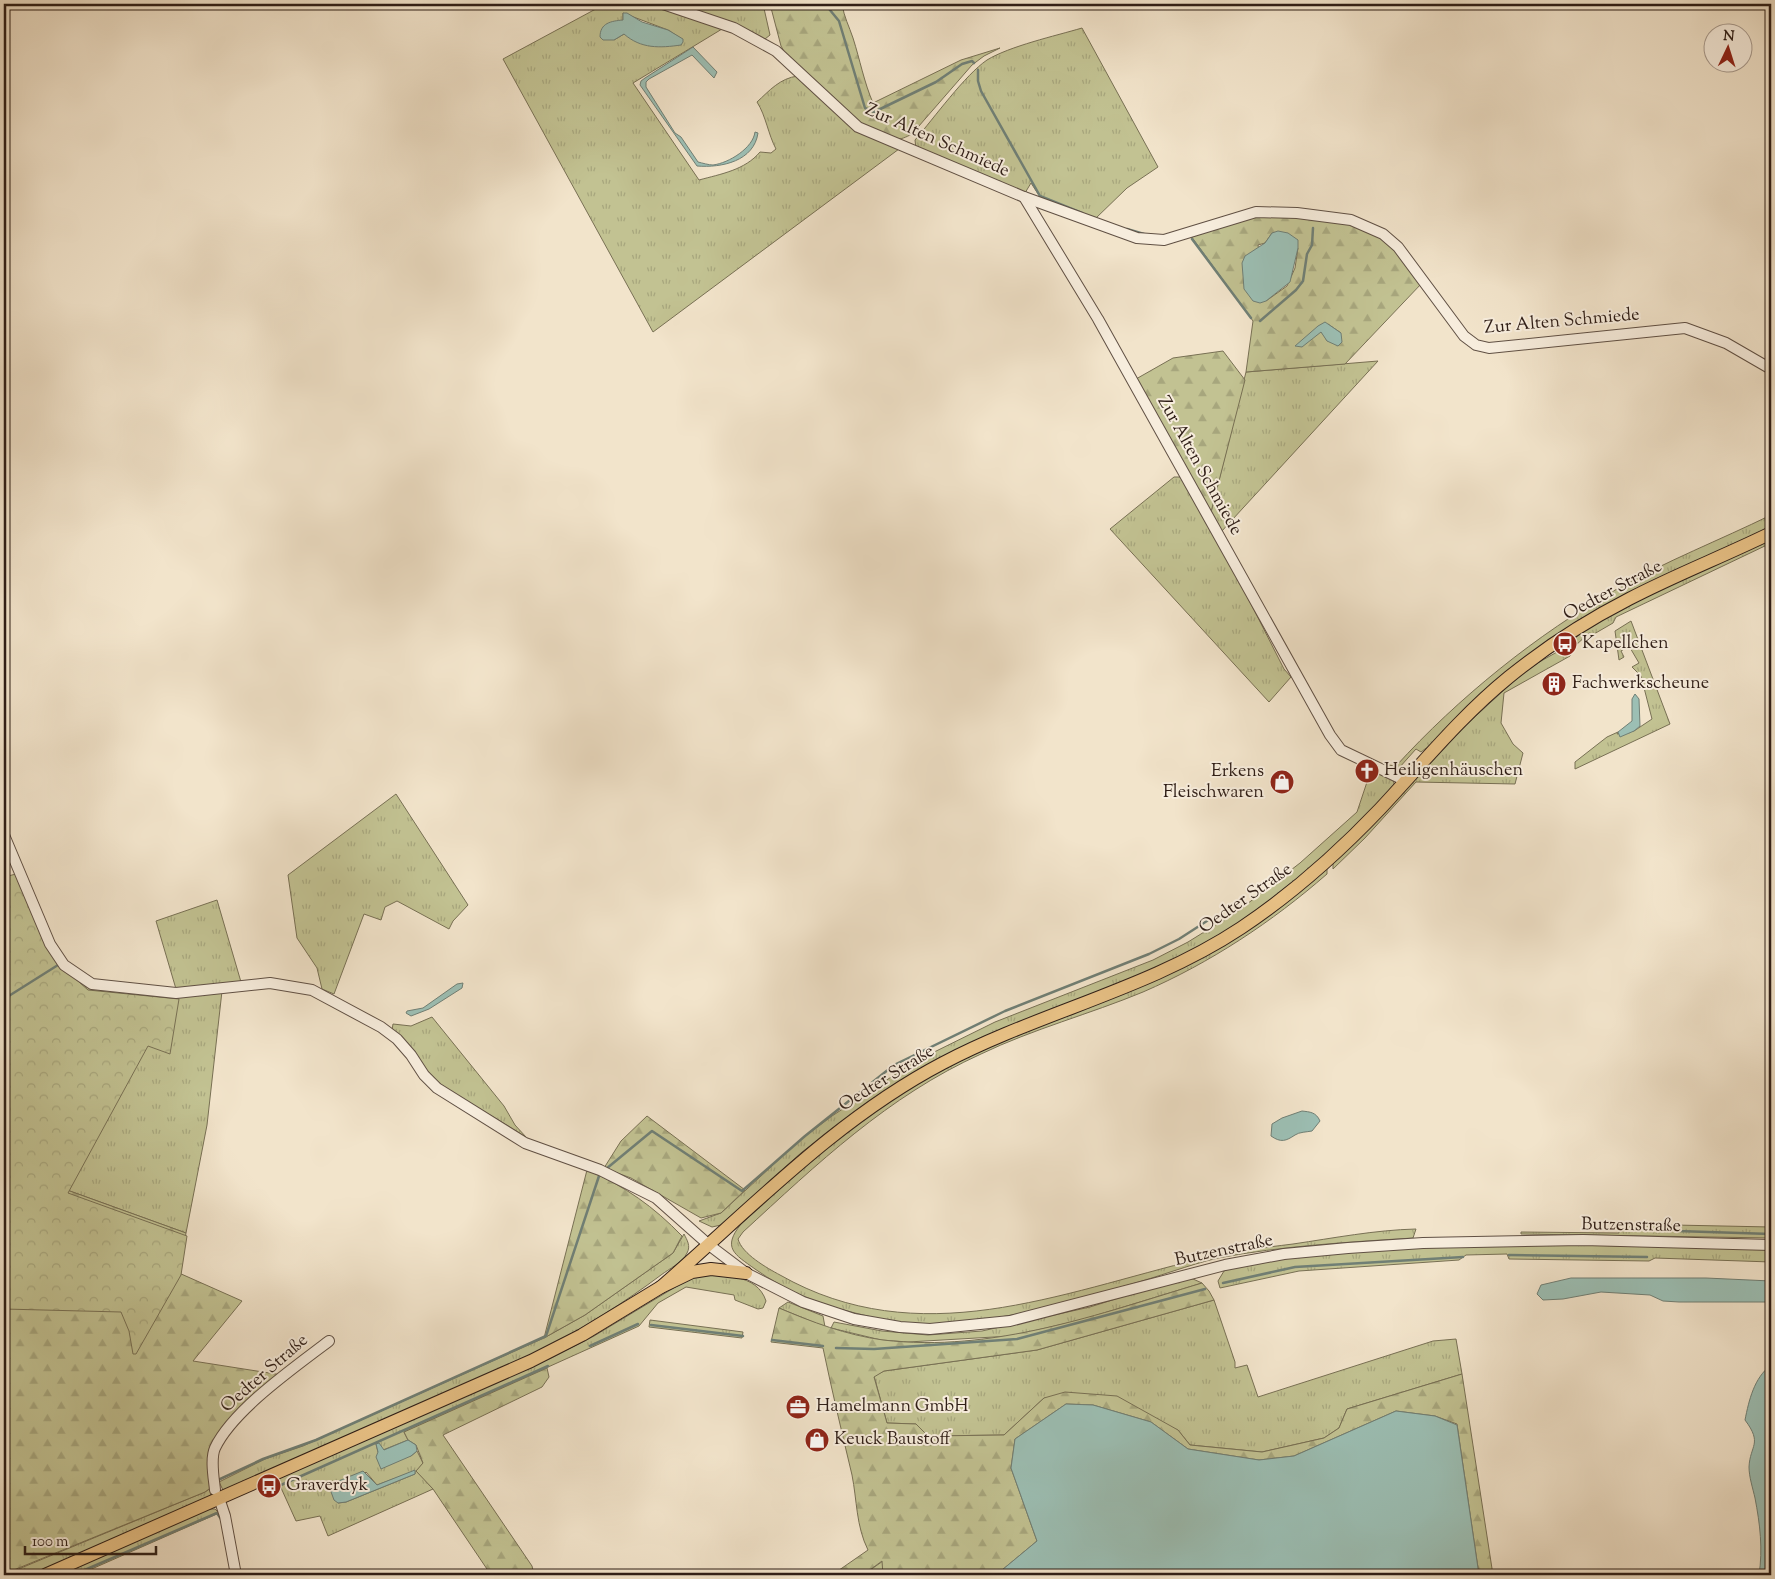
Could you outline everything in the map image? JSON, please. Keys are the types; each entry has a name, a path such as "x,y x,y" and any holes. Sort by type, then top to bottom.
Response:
{"main road":[{"name":"Oedter Straße","path":"704,1241 813,1150 869,1109 915,1079 971,1049 1170,968 1242,927 1331,857 1494,690 1569,633 1629,599 1771,533"},
{"path":"661,1286 704,1241"},
{"path":"44,1575 217,1494 531,1361 582,1335 661,1286 692,1272 712,1269 746,1273"}],"street":[{"name":"Zur Alten Schmiede","path":"663,4 734,28 776,51 858,127 1024,197 1137,238 1164,240 1256,212 1297,213 1351,220 1383,234 1398,247 1411,261 1464,336 1476,346 1489,348 1685,328 1726,343 1771,369"},
{"name":"Zur Alten Schmiede","path":"1024,197 1098,319 1330,735 1342,750 1406,780"},
{"name":"Butzenstraße","path":"4,835 50,944 64,965 92,984 176,993 270,983 312,990 381,1027 411,1055 424,1075 437,1088 525,1143 600,1170 656,1198 704,1241 746,1273 803,1302 832,1313 876,1324 930,1329 1010,1321 1225,1265 1284,1254 1339,1248 1423,1243 1583,1240 1771,1245"},
{"name":"Oedter Straße","path":"217,1494 214,1450 226,1431 243,1412 329,1341"},
{"path":"217,1494 225,1516 236,1575"}],"green space":[{"path":"605,4 655,4 722,29 633,83 699,180 740,167 760,152 771,153 776,149 757,102 780,82 798,76 899,149 653,332 503,59","holes":["623,13 668,30 682,39 624,34 614,40 623,20"]},
{"path":"676,4 763,4 770,35 765,39"},
{"path":"770,4 842,4 873,103 961,60 1000,48 972,65 912,134 901,139 894,139 882,136 853,118 789,60 781,46"},
{"path":"1082,28 1158,167 1127,188 1095,219 1040,197 1031,183 1025,193 916,149 915,140 969,76 987,60 1020,46"},
{"path":"1259,215 1313,217 1331,220 1366,229 1382,238 1400,253 1422,283 1345,364 1246,372 1253,321 1191,236","holes":["1272,233 1298,248 1295,268 1287,286 1266,301 1258,245 1265,243","1328,324 1341,333 1327,341 1323,333 1319,332"]},
{"path":"1223,351 1245,380 1211,512 1136,379 1173,358"},
{"path":"1378,361 1221,532 1211,512 1246,372"},
{"path":"1174,477 1183,477 1216,535 1284,669 1291,677 1269,702 1110,529"},
{"path":"1771,515 1771,528 1624,596 1421,752 1416,749 1399,768 1403,772 1381,764 1396,766 1445,716 1472,692 1557,626 1617,589 1655,569"},
{"path":"1771,539 1769,544 1616,617 1613,623 1594,634 1589,633 1575,646 1570,656 1504,693 1501,723 1513,744 1523,753 1515,784 1416,782 1365,838 1333,869 1333,862 1454,736 1527,669 1564,648 1588,627 1625,606"},
{"path":"1631,621 1670,724 1575,769 1575,762 1607,737 1618,732 1617,734 1634,731 1652,719 1641,676 1632,667 1639,663 1629,646 1621,651 1624,657 1619,660 1615,631"},
{"path":"1375,770 1393,780 1395,787 1333,850 1277,896 1222,935 1172,962 1042,1015 858,1110 802,1152 721,1225 712,1227 699,1221 721,1213 800,1140 832,1116 914,1062 995,1022 1153,960 1188,942 1238,911 1300,863 1357,812 1369,776"},
{"path":"396,794 468,905 453,921 449,929 397,901 385,907 381,920 364,914 334,994 322,989 317,968 297,938 288,875"},
{"path":"1327,868 1327,874 1262,925 1216,955 1168,981 1001,1045 947,1071 915,1090 884,1111 826,1157 743,1232 738,1239 744,1250 762,1264 780,1275 832,1298 884,1311 937,1314 989,1309 1042,1300 1211,1256 1234,1252 1370,1233 1416,1229 1413,1238 1291,1247 1218,1258 1071,1301 1013,1315 984,1320 925,1324 885,1320 815,1301 767,1277 741,1259 733,1250 732,1239 741,1224 811,1161 865,1118 921,1081 974,1052 1147,984"},
{"path":"16,874 46,947 61,966 88,990 179,999 170,1054 148,1046 68,1193 187,1236 181,1275 136,1354 133,1354 129,1331 121,1312 4,1309 4,877"},
{"path":"25,896 60,964 86,987 177,997 168,1052 147,1044 67,1190 186,1233 179,1273 242,1301 193,1361 282,1375 209,1452 217,1483 205,1492 4,1574 4,903"},
{"path":"217,900 241,982 176,989 156,921"},
{"path":"222,991 207,1125 186,1233 67,1190 147,1043 177,997"},
{"path":"432,1017 504,1106 515,1125 526,1137 444,1087 432,1077 418,1058 392,1030 393,1024 411,1026"},
{"path":"647,1116 745,1190 721,1213 701,1218 631,1178 604,1168 621,1141"},
{"path":"587,1170 614,1183 638,1198 682,1236 673,1253 585,1315 544,1338"},
{"path":"1674,1225 1771,1227 1771,1238 1521,1234 1521,1232 1619,1233 1619,1227"},
{"path":"684,1234 689,1248 679,1262 619,1305 561,1340 224,1492 219,1482 265,1459 303,1446 544,1338 585,1315 673,1253"},
{"path":"1532,1244 1771,1249 1771,1262 1655,1258 1649,1261 1509,1259 1507,1254 1466,1255 1459,1260 1299,1271 1220,1288 1218,1281 1224,1271 1232,1267 1307,1256 1419,1247"},
{"path":"697,1274 727,1276 747,1281 755,1285 766,1301 763,1308 758,1309 735,1300 734,1295 686,1287 658,1303 639,1326 404,1432 408,1440 383,1450 376,1444 378,1452 411,1456 417,1451 423,1463 417,1471 433,1489 328,1536 320,1516 296,1521 277,1479 551,1358 594,1336","holes":["415,1471 415,1474 346,1502 338,1503 366,1472 377,1485"]},
{"path":"1182,1278 1193,1279 1202,1283 1081,1320 1011,1336 908,1342 881,1340 831,1328 834,1322 882,1331 928,1335 982,1331 1090,1307"},
{"path":"1202,1283 1214,1300 1037,1350 884,1371 874,1377 887,1423 916,1424 928,1436 1004,1435 1044,1398 1065,1392 1117,1396 1178,1430 1190,1445 1262,1452 1324,1438 1339,1428 1347,1409 1462,1374 1493,1575 1479,1575 1457,1424 1435,1416 1396,1411 1294,1456 1259,1460 1188,1449 1151,1422 1093,1405 1066,1404 1015,1439 1011,1468 1037,1541 996,1575 883,1575 882,1561 863,1575 832,1575 868,1550 861,1532 852,1475 823,1348 771,1342 779,1308 829,1327 869,1338 924,1343 965,1341 1045,1328 1124,1307"},
{"path":"1214,1300 1235,1362 1235,1368 1247,1365 1258,1397 1433,1341 1456,1339 1462,1374 1347,1409 1339,1428 1324,1438 1262,1452 1190,1445 1178,1430 1044,1398 1004,1435 927,1436 916,1424 887,1423 874,1376 884,1371 1037,1350"},
{"path":"788,1302 823,1316 825,1327 779,1308"},
{"path":"650,1320 743,1332 742,1338 649,1327"},
{"path":"547,1368 549,1377 542,1387 443,1435 532,1566 534,1575 491,1575 433,1489 416,1471 423,1463 416,1445 408,1440 404,1432"},
{"path":"211,1488 211,1494 205,1500 34,1575 4,1575 205,1492"},
{"path":"209,1509 215,1509 219,1513 78,1575 59,1575"},
{"path":"883,1561 883,1575 863,1575"}],"water":[{"path":"623,13 627,13 642,22 668,30 683,39 683,42 681,45 666,47 651,46 630,39 624,34 614,40 603,40 600,37 600,32 604,26 610,22 623,20"},
{"path":"693,47 717,72 714,78 692,55 649,79 646,82 646,87 675,133 681,137 698,162 713,165 733,158 750,144 755,132 758,133 755,143 744,156 726,164 717,166 697,166 640,85 641,81 645,78"},
{"path":"1278,231 1288,233 1298,240 1290,282 1266,301 1260,303 1253,301 1244,289 1242,263 1245,256 1265,243 1272,233"},
{"path":"1325,322 1341,333 1342,342 1338,346 1327,341 1321,332 1302,347 1295,346 1318,326"},
{"path":"1635,694 1639,699 1640,726 1620,737 1618,732 1632,721 1632,699"},
{"path":"463,983 462,988 429,1009 411,1016 406,1013 407,1011 423,1008 457,984"},
{"path":"1302,1111 1315,1114 1320,1121 1312,1131 1299,1133 1283,1140 1278,1140 1271,1136 1272,1124 1282,1118"},
{"path":"1571,1278 1706,1278 1771,1281 1771,1302 1679,1302 1663,1301 1650,1295 1601,1292 1563,1299 1543,1300 1537,1294 1541,1285"},
{"path":"1771,1365 1771,1575 1759,1575 1761,1556 1760,1527 1749,1467 1754,1440 1753,1434 1745,1420 1756,1383"},
{"path":"1066,1404 1093,1405 1151,1422 1188,1449 1259,1460 1294,1456 1396,1411 1435,1416 1457,1425 1479,1575 996,1575 1037,1541 1011,1468 1015,1439"},
{"path":"408,1440 416,1445 417,1451 411,1456 381,1469 376,1457 378,1452 376,1444 379,1443 384,1450"},
{"path":"415,1470 415,1474 346,1502 338,1503 334,1500 330,1489 336,1482 363,1471 377,1485"}],"waterway":[{"path":"825,4 839,21 865,108 874,112 936,82 962,64 972,61 974,63"},
{"path":"978,70 978,81 981,91 1040,196 1082,213"},
{"path":"1260,321 1296,290 1303,281 1307,254 1312,245 1313,228"},
{"path":"1127,229 1144,234"},
{"path":"1192,239 1251,318"},
{"path":"606,1169 652,1131 742,1191 805,1136 894,1065 1005,1011 1149,954 1179,939 1210,919"},
{"path":"4,999 58,965"},
{"path":"218,1480 263,1459 316,1440 546,1336 599,1176"},
{"path":"1677,1231 1771,1234"},
{"path":"1509,1255 1647,1257"},
{"path":"1223,1283 1295,1267 1463,1257"},
{"path":"836,1348 874,1349 1017,1339 1205,1289"},
{"path":"590,1346 638,1324"},
{"path":"651,1325 743,1336"},
{"path":"772,1340 823,1346"},
{"path":"281,1485 548,1366"},
{"path":"73,1575 217,1513 221,1519"}],"place":[{"name":"Kapellchen","path":"1565,644"},
{"name":"Fachwerkscheune","path":"1554,684"},
{"name":"Heiligenhäuschen","path":"1367,771"},
{"name":"Erkens Fleischwaren","path":"1282,782"},
{"name":"Hamelmann GmbH","path":"798,1407"},
{"name":"Keuck Baustoff","path":"817,1440"},
{"name":"Graverdyk","path":"269,1486"}]}
